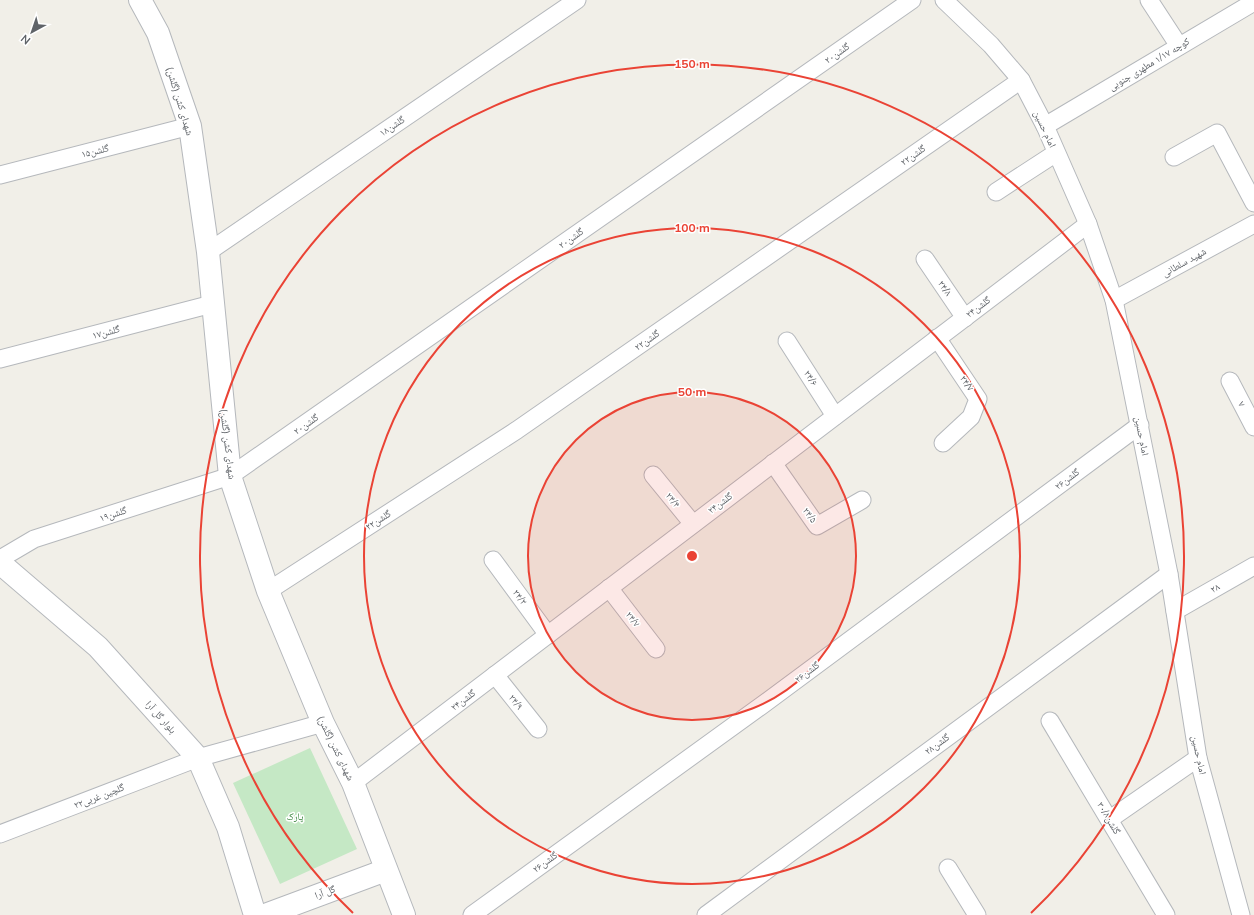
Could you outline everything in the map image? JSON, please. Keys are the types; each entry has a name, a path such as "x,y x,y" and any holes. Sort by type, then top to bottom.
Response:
{"street":[{"name":"شهدای کشن (گلشن)","path":"140,0 158,33 190,126 208,252 230,476 268,591 323,723 353,783 404,915"},
{"name":"گلشن۱۸","path":"208,252 577,0"},
{"name":"گلشن۲۰","path":"230,476 912,0"},
{"name":"امام حسین","path":"944,0 991,45 1021,80 1045,126 1088,224 1114,300 1169,574 1198,758 1241,915"},
{"path":"1149,0 1179,46"},
{"name":"کوچه ۱/۱۷ مطهری جنوبی","path":"1045,126 1254,2"},
{"name":"گلشن۲۲","path":"268,591 542,412 1021,80"},
{"name":"گلشن۱۵","path":"0,175 190,126"},
{"path":"1174,157 1217,134 1254,203"},
{"path":"996,192 1056,153"},
{"name":"گلشن۲۴","path":"353,783 1088,224"},
{"name":"شهید سلطانی","path":"1114,300 1254,224"},
{"name":"۲۴/۸","path":"925,258 965,318"},
{"name":"گلشن۱۷","path":"0,359 212,304"},
{"name":"۲۴/۷","path":"937,338 978,399 971,417 943,443"},
{"name":"۲۴/۶","path":"786,341 835,416"},
{"name":"۷","path":"1230,381 1254,427"},
{"name":"گلشن۲۶","path":"472,915 761,706 1140,425"},
{"name":"۲۴/۵","path":"773,463 817,526 862,500"},
{"name":"۲۴/۴","path":"653,475 693,524"},
{"name":"گلشن۱۹","path":"0,559 34,539 230,476"},
{"name":"۲۴/۲","path":"493,560 548,635"},
{"name":"بلوار گل آرا","path":"0,563 98,647 198,758 228,827 255,915"},
{"name":"۲۸","path":"1175,611 1254,566"},
{"name":"گلشن۲۸","path":"706,915 1169,574"},
{"name":"۲۴/۷","path":"609,588 656,649"},
{"name":"۲۴/۹","path":"495,675 538,729"},
{"name":"گلشن۳۰/۸","path":"1050,721 1110,819 1166,915"},
{"name":"گلچین غربی۲۲","path":"0,834 198,758 323,723"},
{"path":"1110,819 1198,758"},
{"path":"948,868 978,915"},
{"name":"گل آرا","path":"265,915 386,870"}],"green space":[{"name":"پارک","path":"310,748 357,849 280,884 233,783"}]}
